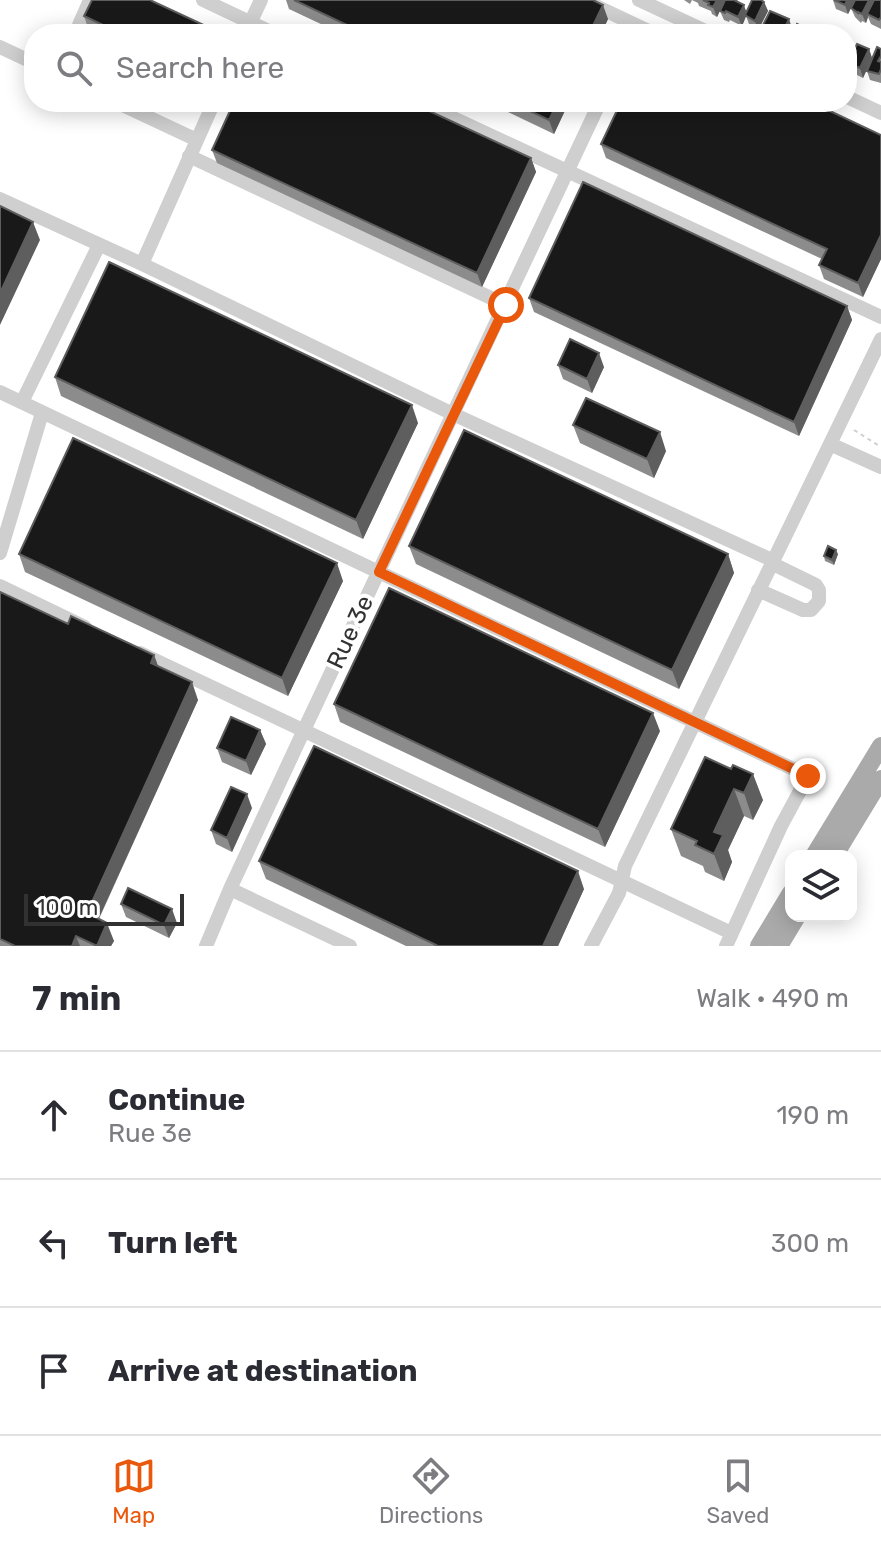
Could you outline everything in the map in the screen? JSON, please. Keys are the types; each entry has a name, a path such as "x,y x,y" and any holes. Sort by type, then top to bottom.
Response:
{"main road":[{"path":"818,850 881,746"},
{"path":"838,850 881,779"},
{"path":"759,946 785,903"},
{"path":"779,946 793,922"}],"street":[{"path":"79,24 90,0"},
{"path":"203,0 242,24"},
{"path":"250,24 261,0"},
{"path":"583,0 624,24"},
{"path":"639,0 691,24"},
{"path":"0,47 24,58"},
{"path":"857,102 881,113"},
{"path":"137,112 197,140"},
{"path":"142,264 210,112"},
{"path":"440,112 881,317"},
{"name":"Rue 3e","path":"206,946 304,730 595,112"},
{"path":"189,156 506,305"},
{"path":"0,199 771,562 816,585 819,601 811,610 803,610 758,590"},
{"path":"22,402 99,245"},
{"path":"591,946 619,893 625,866 881,339"},
{"path":"0,392 808,776 781,826 726,946"},
{"path":"0,553 42,413"},
{"path":"830,444 881,467"},
{"path":"0,586 92,630"},
{"path":"120,643 725,930"},
{"path":"230,889 350,946"}],"path":[{"path":"854,430 881,447"}],"building":[{"path":"92,0 150,0 202,24 101,24 84,16"},
{"path":"294,0 593,0 603,5 594,24 345,24"},
{"path":"703,0 717,0 713,7"},
{"path":"725,0 744,5 738,17 720,11"},
{"path":"752,0 764,2 755,21 745,15"},
{"path":"855,0 869,0 862,14 851,8"},
{"path":"874,0 881,0 879,20 867,14"},
{"path":"770,11 789,19 787,24 764,24"},
{"path":"857,44 869,49 860,68 857,67"},
{"path":"877,47 881,49 879,74 867,71"},
{"path":"229,112 432,112 531,158 477,273 212,150"},
{"path":"532,112 553,112 549,120"},
{"path":"616,112 832,112 881,135 881,235 858,283 819,265 827,249 601,144"},
{"path":"583,182 847,306 794,422 529,298"},
{"path":"0,206 33,222 0,293"},
{"path":"109,262 412,405 356,520 55,377"},
{"path":"570,339 599,353 587,379 558,365"},
{"path":"586,398 660,432 647,459 573,425"},
{"path":"464,430 728,554 672,670 409,546"},
{"path":"73,438 337,563 282,678 19,554"},
{"path":"828,546 836,550 832,560 824,556"},
{"path":"389,588 653,713 598,829 334,704"},
{"path":"0,592 68,624 71,616 154,655 151,663 192,682 87,913 107,923 97,946 76,936 72,946 15,946 0,939"},
{"path":"231,717 260,730 246,761 217,748"},
{"path":"314,746 578,871 543,946 438,946 259,861"},
{"path":"705,757 731,769 733,765 753,774 744,793 734,789 714,832 723,835 714,854 695,845 697,841 671,829"},
{"path":"231,787 247,794 227,838 211,830"},
{"path":"128,888 172,909 164,925 121,904"}],"route":[{"path":"506,305 379,572 808,776"}]}
